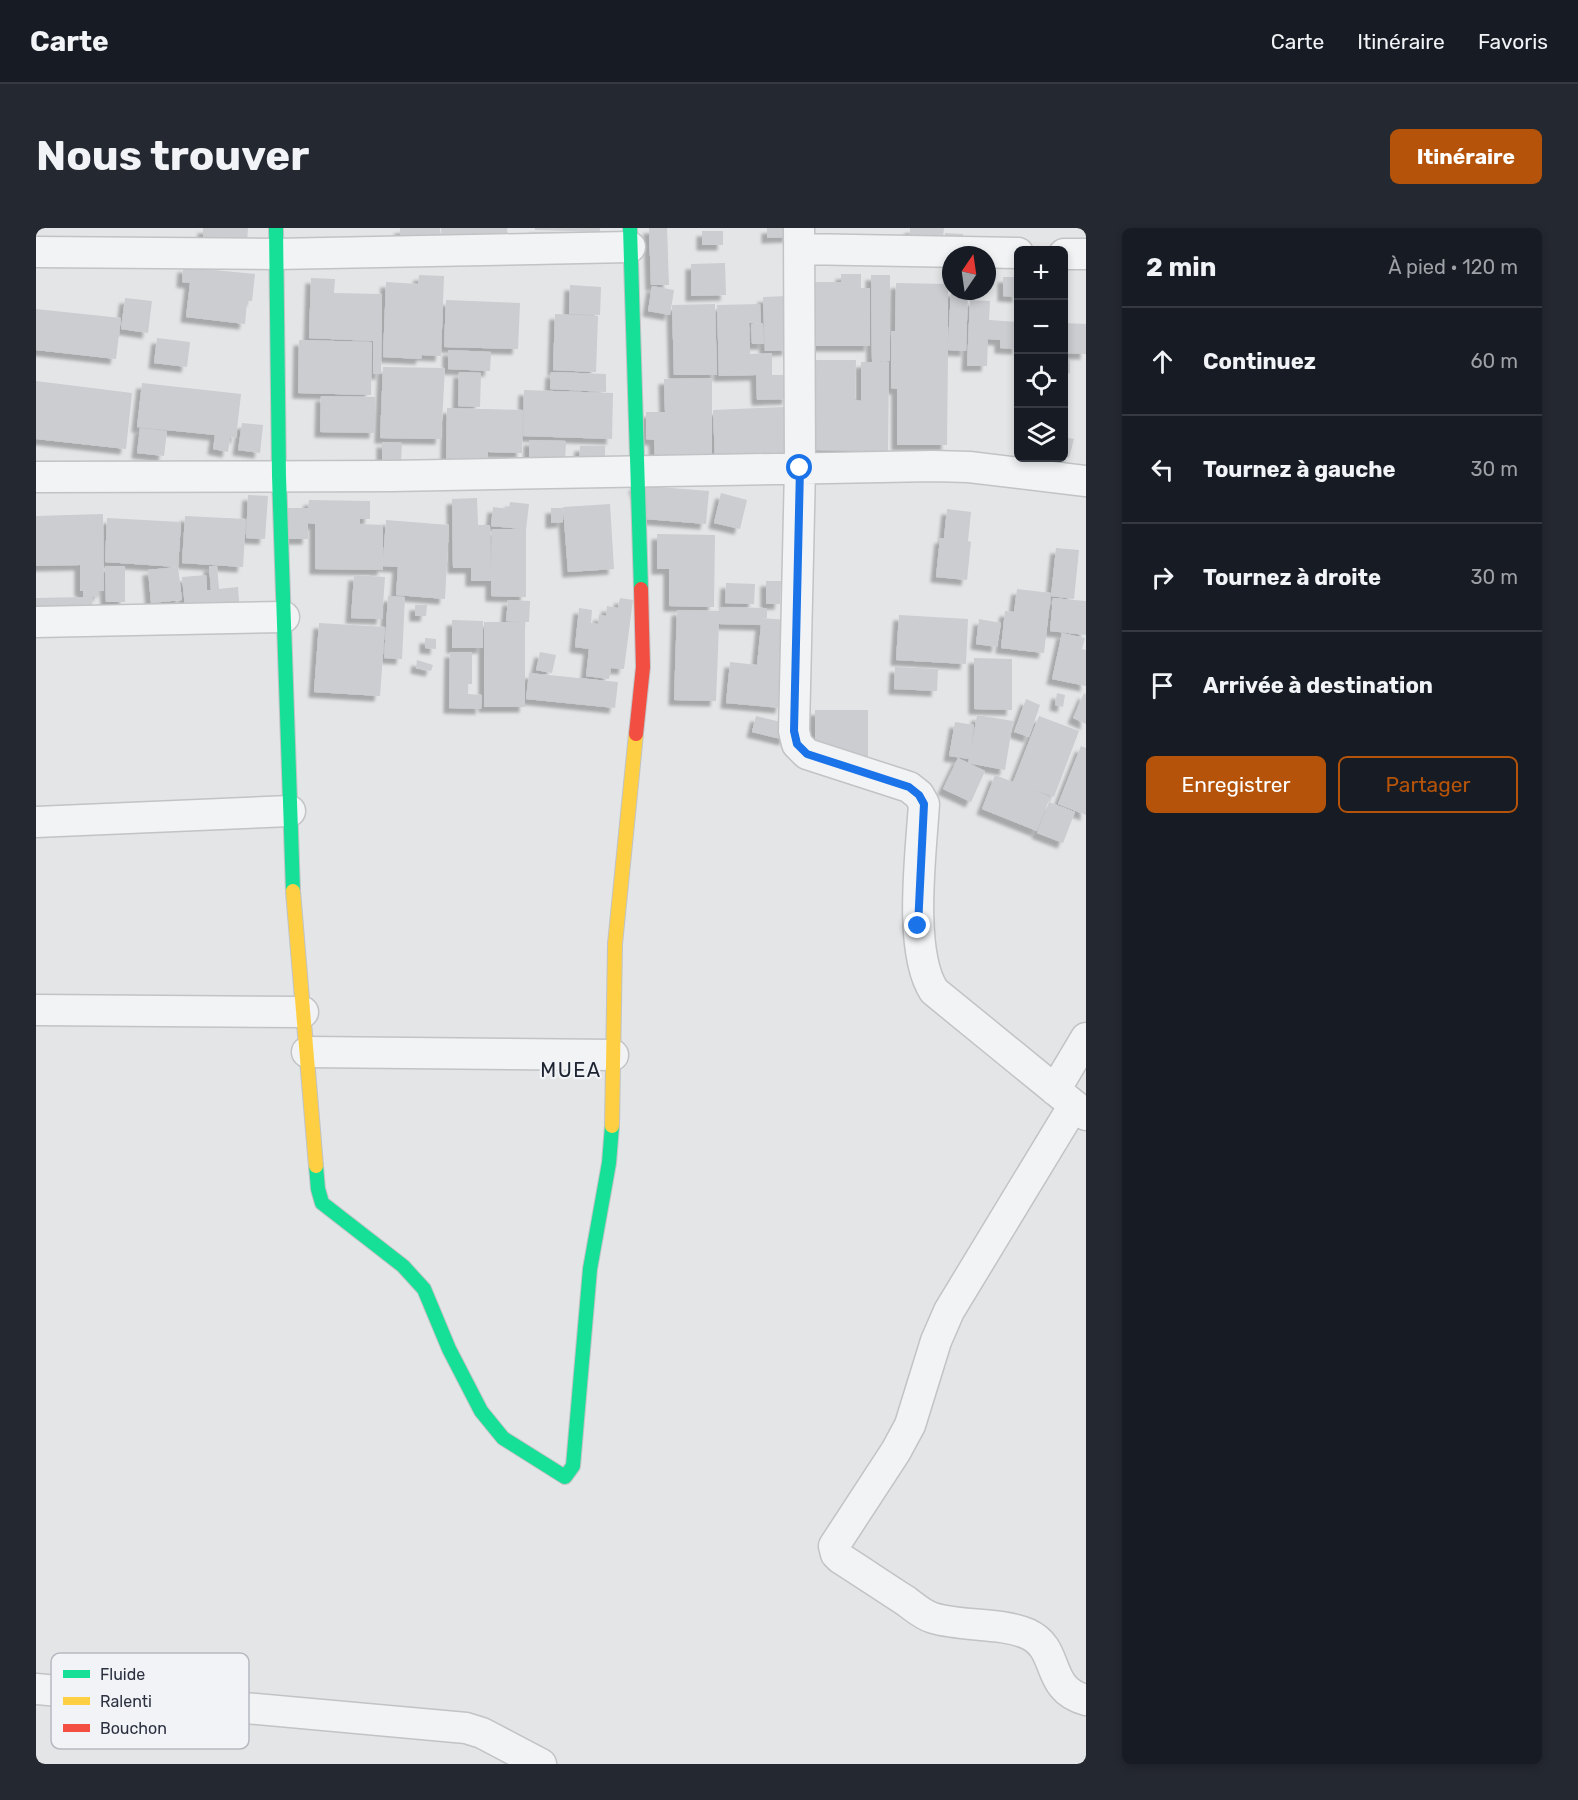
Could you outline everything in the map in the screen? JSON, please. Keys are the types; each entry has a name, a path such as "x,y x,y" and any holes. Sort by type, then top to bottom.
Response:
{"street":[{"path":"36,252 276,241 630,238 643,667 615,944 612,1135 590,1269 573,1466 564,1477 503,1438 481,1412 449,1349 424,1290 403,1266 322,1203 318,1189 293,892 279,476 276,241"},
{"path":"1014,253 799,239 800,468 794,731 797,744 807,754 909,787 919,795 924,804 918,926 928,983 934,991 1072,1103"},
{"path":"1068,254 1086,254"},
{"path":"36,477 969,467 1086,481"},
{"path":"36,622 284,617"},
{"path":"36,822 290,811"},
{"path":"36,1010 303,1012"},
{"path":"1086,1038 1072,1103 949,1311 936,1341 910,1425 896,1451 834,1546 840,1558 930,1617 950,1622 1007,1629 1029,1635 1044,1646 1062,1686 1073,1697 1086,1700"},
{"path":"307,1052 613,1055"},
{"path":"36,1689 51,1690"},
{"path":"249,1708 466,1728 482,1733 541,1764"}],"building":[{"path":"203,228 248,228 247,243 203,245"},
{"path":"400,228 440,228 441,244 400,246"},
{"path":"441,228 507,228 508,241 442,244"},
{"path":"535,228 600,228 600,232 535,230"},
{"path":"649,228 667,228 669,285 651,285"},
{"path":"767,228 789,228 789,237 767,238"},
{"path":"910,228 944,228 942,246 909,243"},
{"path":"702,231 723,231 723,245 702,245"},
{"path":"945,233 963,234 962,246 944,245"},
{"path":"725,263 726,295 691,296 691,264"},
{"path":"183,267 255,274 252,301 247,301 245,324 186,317 190,283 182,282"},
{"path":"841,274 861,274 861,288 870,288 870,346 813,346 813,282 841,282"},
{"path":"419,275 444,276 441,356 422,355 421,359 383,357 386,282 418,284"},
{"path":"871,275 890,275 890,361 875,361 889,362 888,451 813,450 813,360 856,360 855,400 861,401 861,362 872,362"},
{"path":"1003,277 1014,277 1014,297 1003,296"},
{"path":"311,278 335,279 334,293 382,294 381,374 373,374 373,341 309,338"},
{"path":"896,283 942,284 942,300 948,300 948,344 950,300 968,300 966,351 948,350 947,445 897,445 897,389 891,388 891,331 895,331"},
{"path":"570,285 601,287 600,315 569,314"},
{"path":"652,286 674,290 670,315 648,311"},
{"path":"786,296 788,350 765,351 763,297"},
{"path":"125,298 152,301 148,333 121,329"},
{"path":"446,300 520,303 518,349 444,347"},
{"path":"970,300 990,301 989,320 1014,322 1014,349 1000,348 1000,340 988,339 987,366 967,366"},
{"path":"715,304 717,375 674,375 672,305"},
{"path":"760,304 761,323 749,323 750,354 772,353 772,375 787,375 788,399 757,400 756,375 719,376 717,305"},
{"path":"36,309 121,318 116,359 36,350"},
{"path":"555,314 598,316 596,372 553,370"},
{"path":"763,323 764,344 752,344 751,324"},
{"path":"1068,323 1086,324 1086,354 1068,353"},
{"path":"157,338 190,342 187,367 154,363"},
{"path":"299,340 372,342 371,395 298,393"},
{"path":"448,350 491,352 490,371 448,369"},
{"path":"1068,359 1070,359 1070,373 1068,373"},
{"path":"383,367 445,368 441,439 380,438"},
{"path":"459,372 481,373 480,407 458,406"},
{"path":"551,372 606,374 606,392 550,389"},
{"path":"712,378 712,460 655,460 654,440 646,439 646,412 665,412 664,379"},
{"path":"36,381 132,393 126,449 36,439"},
{"path":"142,383 241,394 236,438 230,437 228,452 213,449 215,435 137,427"},
{"path":"524,390 613,393 612,439 523,436"},
{"path":"321,396 375,397 375,433 320,432"},
{"path":"784,407 787,457 715,461 713,410"},
{"path":"447,408 523,410 522,453 488,452 488,462 446,461"},
{"path":"242,423 263,425 260,453 238,450"},
{"path":"140,428 167,431 164,456 137,453"},
{"path":"1068,438 1074,439 1068,458"},
{"path":"529,440 566,441 565,464 529,463"},
{"path":"382,442 402,443 401,461 382,460"},
{"path":"580,446 605,446 605,465 579,464"},
{"path":"634,485 709,491 706,524 645,519"},
{"path":"721,493 747,500 740,529 714,523"},
{"path":"248,495 268,496 265,539 246,538"},
{"path":"477,498 478,525 490,525 491,572 492,529 522,529 491,526 493,507 509,509 510,502 529,504 526,530 526,597 491,596 491,581 471,581 471,568 453,568 452,499"},
{"path":"309,500 370,501 370,519 360,519 360,524 383,525 383,560 386,520 449,525 445,599 396,595 398,567 383,566 383,570 315,569 315,524 308,523 308,539 287,539 288,508 308,508"},
{"path":"610,504 614,569 568,572 563,507"},
{"path":"551,508 563,508 563,522 551,523"},
{"path":"947,509 971,512 967,580 936,577 940,538 944,538"},
{"path":"103,514 104,591 99,591 99,596 92,597 93,625 36,627 36,598 83,597 83,591 80,591 80,565 36,566 36,516"},
{"path":"185,516 246,519 243,567 182,563"},
{"path":"107,518 181,522 178,567 182,600 151,603 148,570 177,567 105,562"},
{"path":"657,534 715,535 714,607 669,606 669,569 657,569"},
{"path":"1056,548 1079,550 1074,599 1051,596"},
{"path":"105,566 125,566 125,602 106,602"},
{"path":"209,566 217,566 219,589 238,587 240,613 186,618 182,577 206,575 207,590 211,590"},
{"path":"354,575 385,577 382,619 351,618"},
{"path":"766,581 781,581 780,604 766,604"},
{"path":"726,583 755,584 754,604 725,603"},
{"path":"1017,589 1051,593 1044,653 1001,648 1005,611 1014,612"},
{"path":"388,596 405,597 402,659 384,658"},
{"path":"620,598 633,600 624,669 611,668 609,679 586,676 589,649 575,647 579,608 592,610 591,623 598,624 599,615 606,616 607,606 618,608"},
{"path":"1053,598 1086,601 1086,635 1050,631"},
{"path":"508,600 530,601 529,622 525,622 525,707 484,707 484,622 520,622 506,621"},
{"path":"415,605 427,605 426,616 415,616"},
{"path":"719,607 767,608 767,618 760,618 788,620 781,708 726,703 730,662 757,665 761,625 719,624 716,701 674,700 677,610 719,611"},
{"path":"899,615 968,619 966,664 896,660"},
{"path":"979,619 1001,623 997,647 976,644"},
{"path":"452,620 483,621 483,648 452,648"},
{"path":"319,623 385,627 380,696 314,692"},
{"path":"1062,633 1085,638 1082,649 1086,650 1086,686 1052,679"},
{"path":"425,638 436,639 436,649 425,648"},
{"path":"450,652 472,652 472,684 468,684 468,694 482,695 481,709 449,708"},
{"path":"540,652 556,655 552,673 536,670"},
{"path":"974,658 1012,659 1012,710 974,709"},
{"path":"417,660 433,665 431,671 416,668"},
{"path":"895,667 938,669 937,691 894,689"},
{"path":"529,673 618,682 615,708 526,699"},
{"path":"1057,693 1065,695 1063,707 1055,705"},
{"path":"1084,693 1086,694 1086,724 1073,718"},
{"path":"1026,699 1040,705 1029,737 1014,732"},
{"path":"815,710 868,710 868,759 815,760"},
{"path":"977,715 1013,721 1005,770 968,763 969,759 949,756 955,722 974,725 971,750"},
{"path":"756,716 789,724 785,740 752,732"},
{"path":"1039,716 1079,731 1054,797 1035,790 1050,797 1037,831 982,809 995,775 1013,782"},
{"path":"1081,746 1086,748 1086,815 1058,804"},
{"path":"958,758 985,771 971,802 943,789"},
{"path":"1049,802 1075,812 1063,843 1037,833"}],"traffic: fast":[{"path":"276,228 279,476 293,891"},
{"path":"630,228 641,589"},
{"path":"316,1166 322,1203 403,1266 424,1289 449,1349 481,1411 503,1438 565,1477 573,1466 590,1269 609,1163 612,1126"}],"traffic: slow":[{"path":"612,1126 615,944 636,734"},
{"path":"293,891 316,1166"}],"traffic: jam":[{"path":"636,734 643,667 641,589"}],"district":[{"name":"MUEA","path":"571,1070"}],"route":[{"path":"800,468 794,731 797,744 807,754 909,787 919,795 924,804 918,926"}]}
